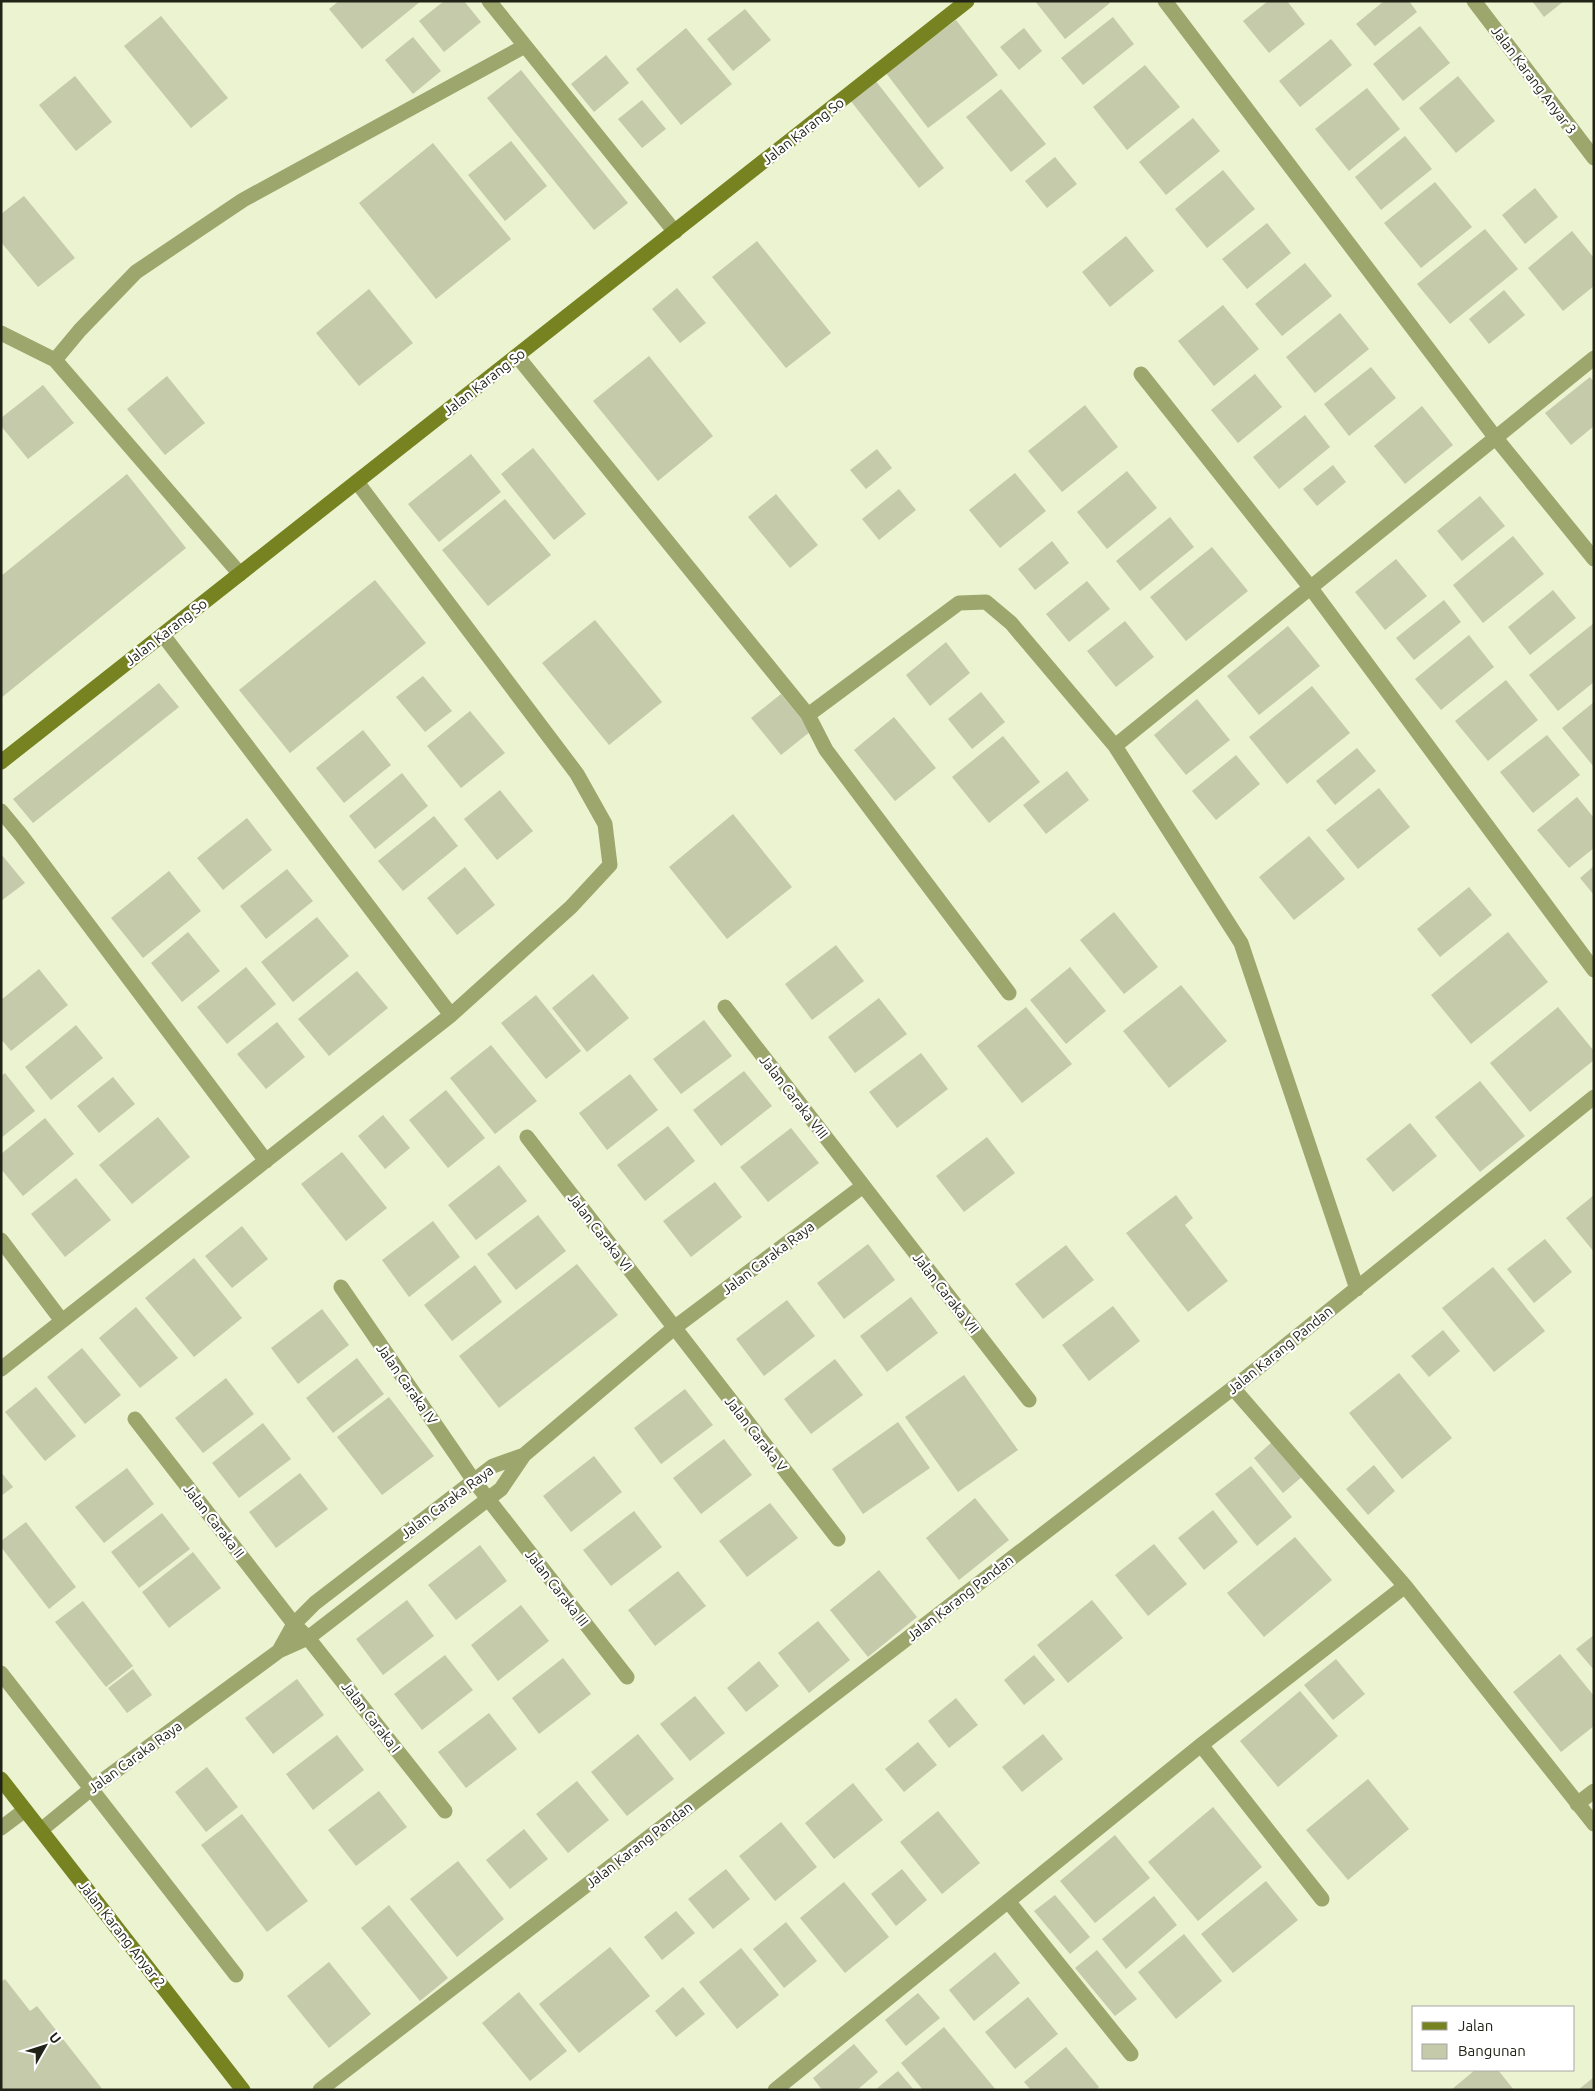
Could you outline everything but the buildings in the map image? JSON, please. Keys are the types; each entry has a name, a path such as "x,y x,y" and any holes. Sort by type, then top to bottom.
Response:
{"street":[{"path":"489,1 675,232"},
{"name":"Jalan Karang So","path":"1,762 967,1"},
{"path":"1165,1 1495,437 1594,559"},
{"name":"Jalan Karang Anyar 3","path":"1474,1 1594,158"},
{"path":"54,360 136,272 235,205 525,46"},
{"path":"1,333 54,360 240,574"},
{"path":"517,356 808,715 826,750 1009,993"},
{"path":"1114,746 1594,358"},
{"path":"1141,374 1310,587 1594,970"},
{"path":"1,1369 451,1015 571,907 610,865 606,824 577,774 357,482"},
{"path":"808,715 959,603 986,602 1011,623 1114,746 1242,943 1357,1289"},
{"path":"164,635 451,1015"},
{"path":"1,811 266,1161"},
{"name":"Jalan Caraka VIII","path":"725,1008 863,1186"},
{"name":"Jalan Karang Pandan","path":"320,2090 1233,1388 1594,1098"},
{"name":"Jalan Caraka VI","path":"526,1137 674,1328"},
{"name":"Jalan Caraka Raya","path":"41,1830 91,1789 279,1651 294,1624 315,1603 493,1466 524,1455 674,1328 863,1186"},
{"name":"Jalan Caraka VII","path":"863,1186 1029,1400"},
{"path":"1,1240 62,1322"},
{"name":"Jalan Caraka IV","path":"341,1287 488,1499"},
{"name":"Jalan Caraka V","path":"674,1328 838,1539"},
{"path":"1233,1388 1405,1586 1594,1824"},
{"name":"Jalan Caraka II","path":"135,1419 294,1624"},
{"path":"279,1651 308,1638 501,1490 524,1455"},
{"name":"Jalan Caraka III","path":"488,1499 627,1677"},
{"path":"775,2090 1201,1745 1405,1586"},
{"name":"Jalan Caraka I","path":"294,1624 308,1638 445,1811"},
{"path":"1,1673 236,1975"},
{"path":"1201,1745 1322,1899"},
{"name":"Jalan Karang Anyar 2","path":"1,1778 243,2090"},
{"path":"1577,1804 1594,1791"},
{"path":"1,1828 26,1810"},
{"path":"1008,1901 1131,2054"}]}
